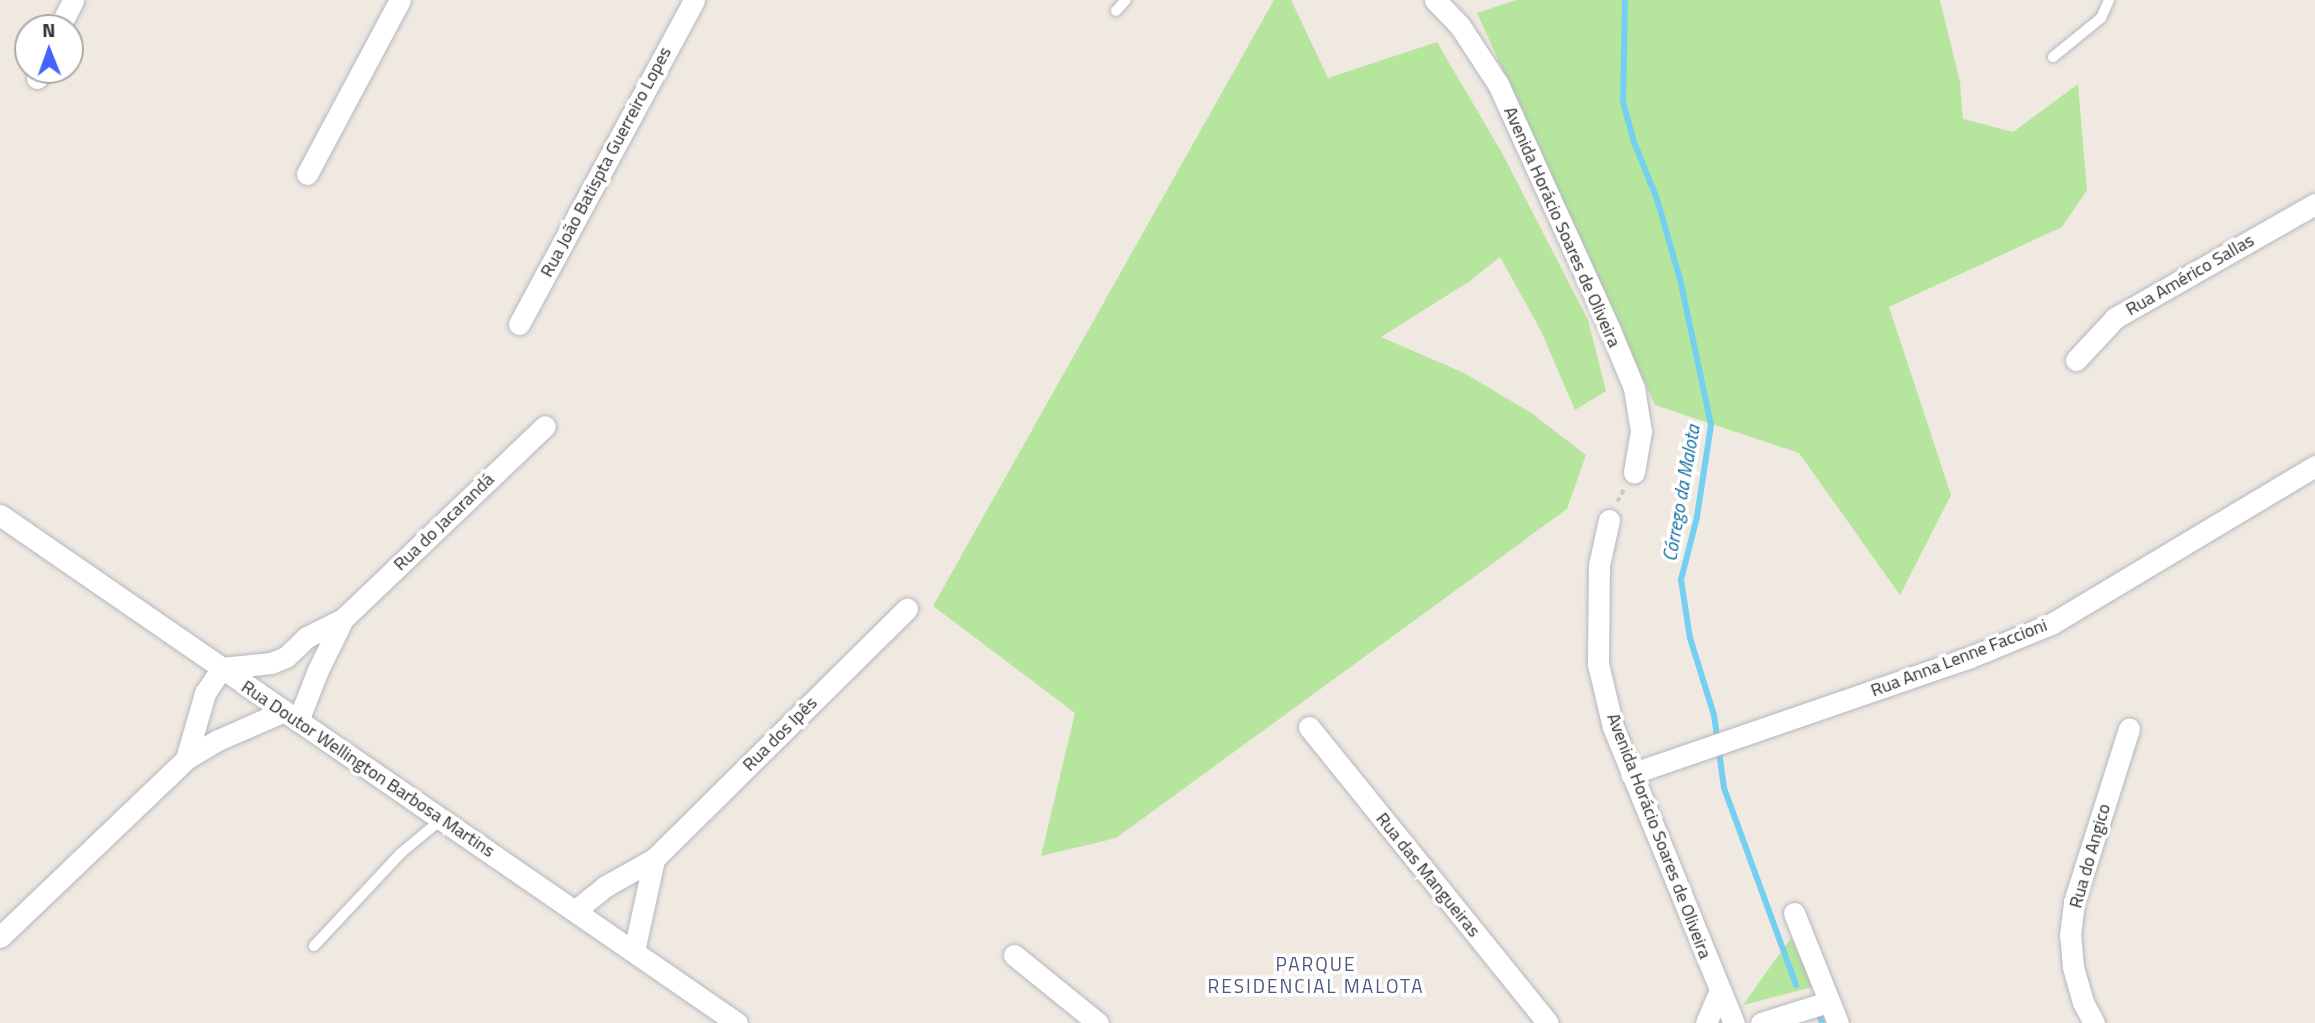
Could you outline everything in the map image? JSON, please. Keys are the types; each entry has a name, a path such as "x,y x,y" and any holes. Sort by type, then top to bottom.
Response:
{"street":[{"path":"307,174 400,0"},
{"name":"Rua João Batispta Guerreiro Lopes","path":"519,324 694,0"},
{"name":"Avenida Horácio Soares de Oliveira","path":"1435,0 1460,26 1497,84 1610,330 1634,388 1642,431 1634,472"},
{"name":"Rua Américo Sallas","path":"2076,360 2115,318 2315,204"},
{"name":"Rua do Jacarandá","path":"222,668 271,663 286,657 307,637 343,619 545,426"},
{"name":"Rua Anna Lenne Faccioni","path":"1631,774 1968,658 2051,624 2315,466"},
{"name":"Rua Doutor Wellington Barbosa Martins","path":"0,515 737,1023"},
{"name":"Avenida Horácio Soares de Oliveira","path":"1609,520 1599,565 1598,664 1612,727 1734,1023"},
{"name":"Rua dos Ipês","path":"576,910 604,887 654,859 906,609"},
{"name":"Rua do Jacarandá","path":"291,716 343,619"},
{"path":"186,760 205,693 222,668"},
{"path":"0,937 186,760 218,740 291,716"},
{"name":"Rua das Mangueiras","path":"1308,727 1548,1023"},
{"name":"Rua do Angico","path":"2094,1023 2083,1002 2073,967 2070,935 2072,913 2129,730"},
{"path":"635,951 654,859"},
{"path":"1794,913 1838,1023"},
{"path":"1014,955 1098,1023"},
{"path":"1706,1023 1720,990"},
{"path":"1761,1023 1828,1002"}],"lane":[{"path":"1116,4 1126,0"},
{"path":"2053,57 2101,18 2109,0"},
{"path":"314,946 401,853 442,819"}],"path":[{"path":"1609,520 1634,472"}],"green space":[{"path":"1274,0 1291,0 1328,78 1437,42 1502,153 1588,320 1606,391 1575,410 1541,331 1500,257 1470,281 1381,337 1464,373 1530,412 1586,455 1567,509 1116,838 1041,856 1075,713 933,606"},
{"path":"1516,0 1940,0 1960,82 1963,119 2013,132 2078,84 2087,190 2062,227 1889,307 1951,495 1900,595 1799,453 1655,405 1477,13"},
{"path":"1791,938 1813,987 1743,1005"}],"waterway":[{"name":"Córrego da Malota","path":"1625,0 1623,102 1634,142 1657,199 1680,279 1711,425 1697,517 1681,580 1690,638 1714,715 1724,788 1796,985"},
{"name":"Córrego da Malota","path":"1819,1014 1822,1023"}],"district":[{"name":"PARQUE RESIDENCIAL MALOTA","path":"1316,975"}]}
